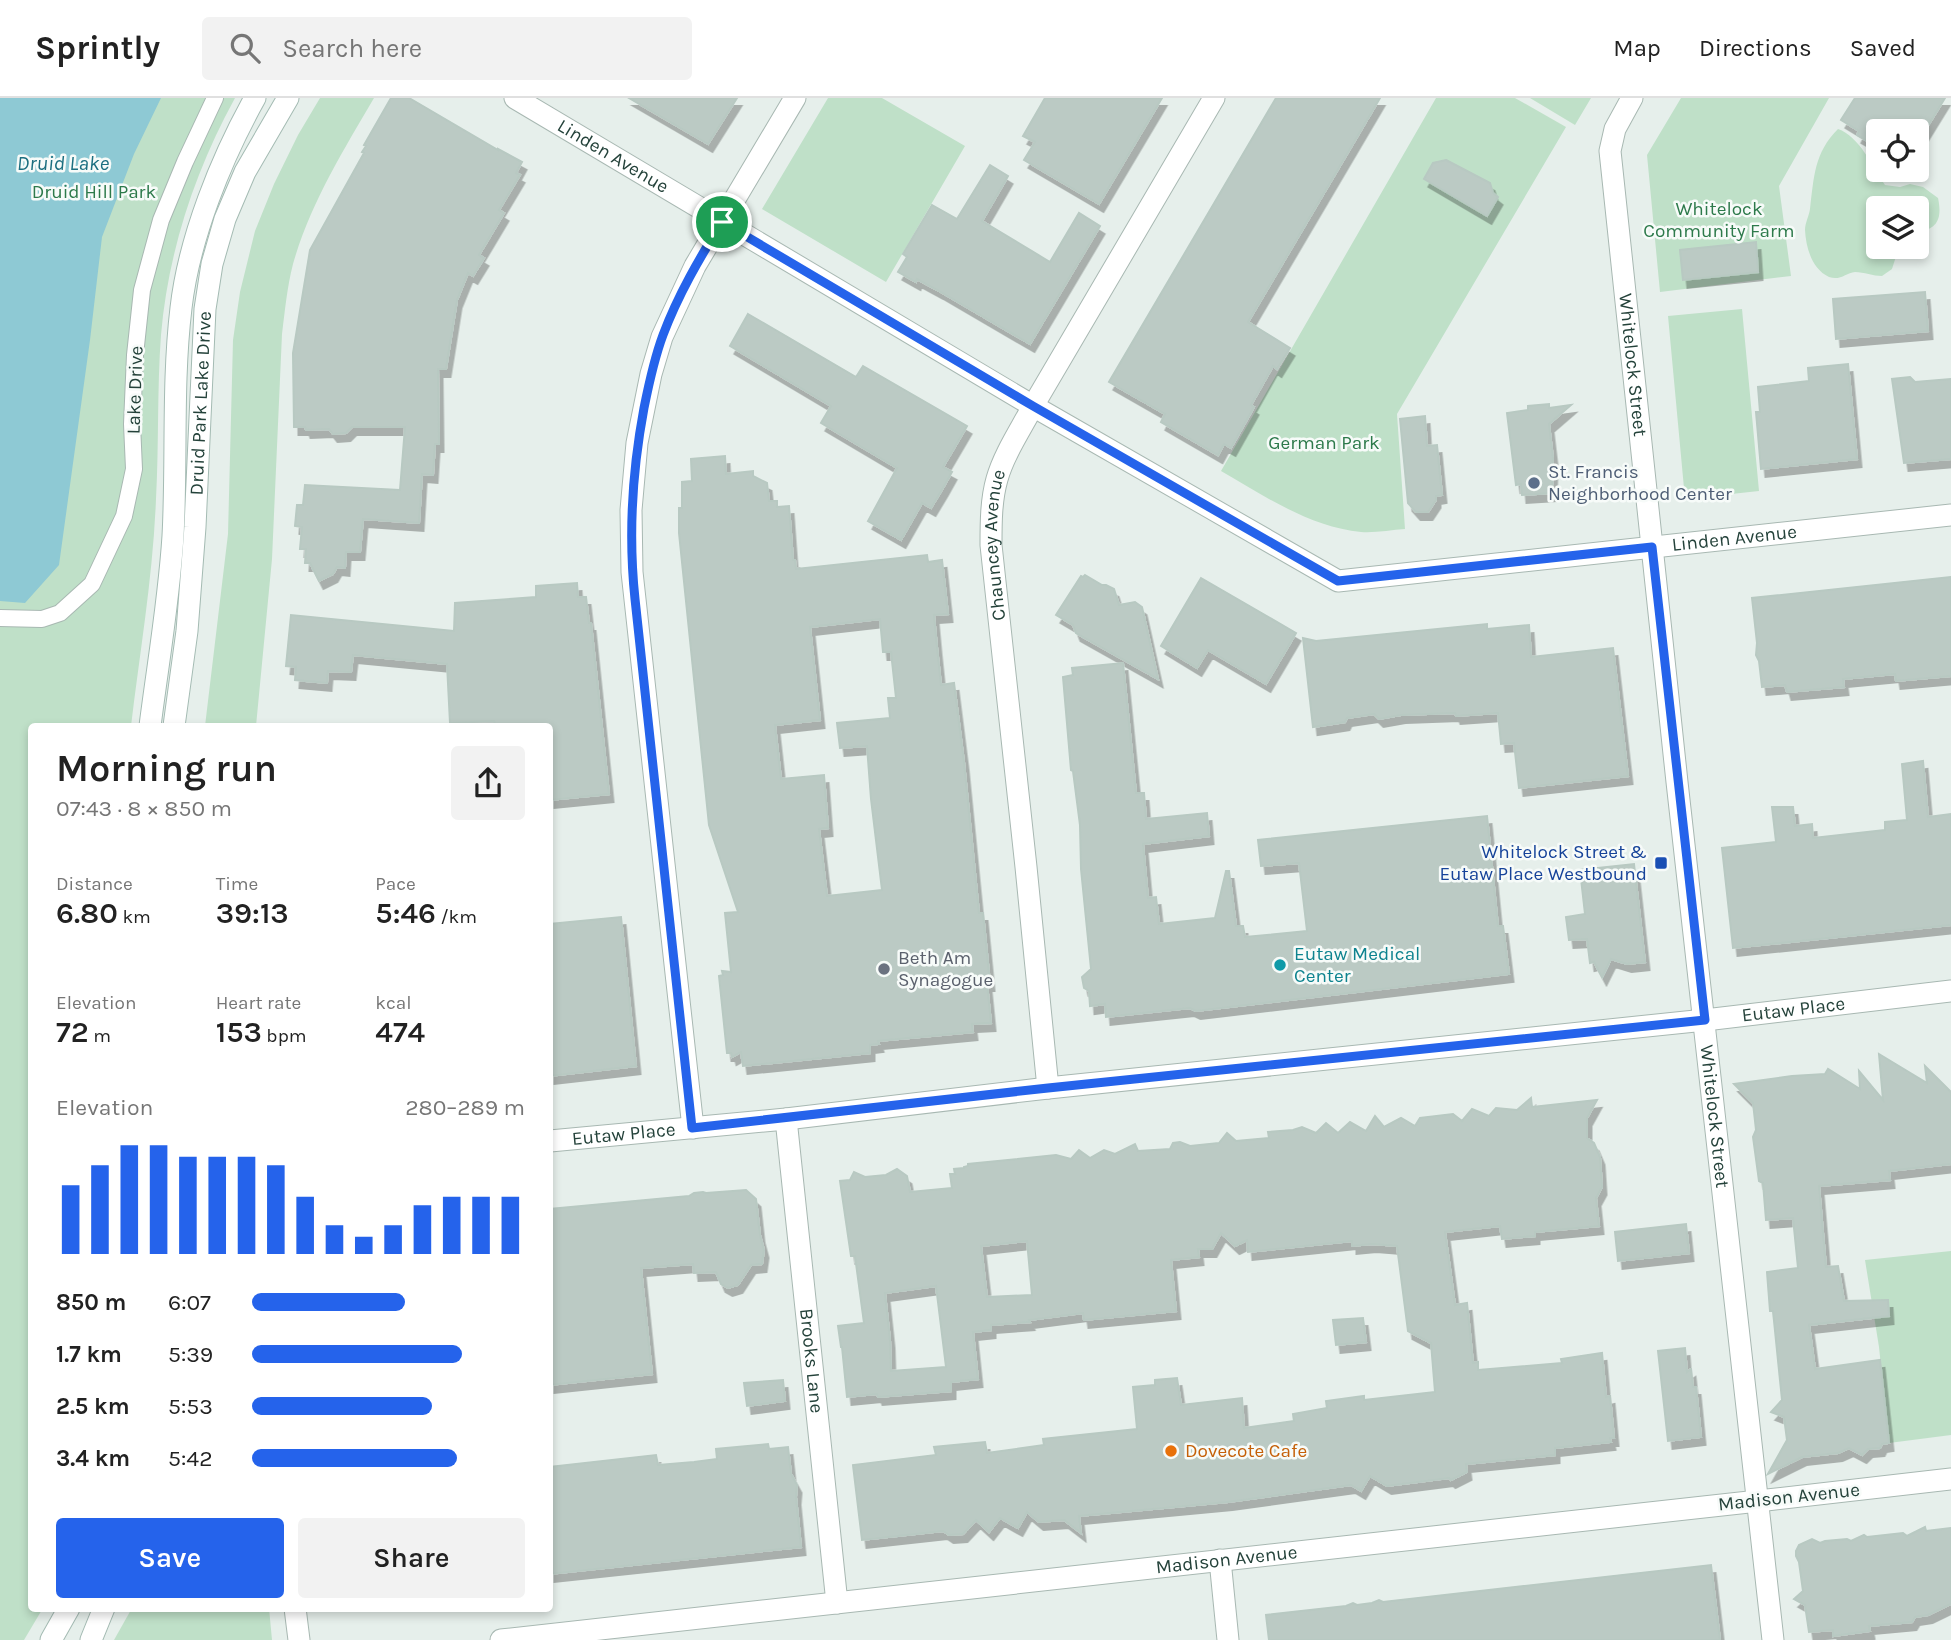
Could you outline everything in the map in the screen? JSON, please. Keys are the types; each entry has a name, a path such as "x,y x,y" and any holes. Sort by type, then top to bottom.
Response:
{"street":[{"name":"Lake Drive","path":"0,618 42,619 60,613 92,584 124,516 134,469 132,424 135,355 142,290 161,220 215,98"},
{"name":"Druid Park Lake Drive","path":"150,723 173,537 177,356 181,305 190,260 206,205 229,148 254,98"},
{"name":"Druid Park Lake Drive","path":"174,723 187,631 195,527 205,309 212,264 225,219 245,172 288,98"},
{"name":"Linden Avenue","path":"515,98 1033,406 1338,581 1951,515"},
{"path":"692,1128 633,585 631,510 637,443 651,374 662,337 695,266 794,98"},
{"name":"Chauncey Avenue","path":"1048,1088 991,544 997,479 1033,406 1214,98"},
{"name":"Whitelock Street","path":"1632,98 1615,129 1610,151 1773,1640"},
{"name":"Eutaw Place","path":"553,1141 786,1119 1048,1088 1951,992"},
{"name":"Brooks Lane","path":"786,1119 837,1603"},
{"name":"Madison Avenue","path":"501,1640 1951,1479"},
{"path":"1220,1560 1228,1640"},
{"path":"51,1640 67,1612"},
{"path":"91,1640 102,1612"},
{"path":"296,1612 299,1640"}],"green space":[{"name":"Druid Hill Park","path":"0,98 235,98 196,183 170,273 161,335 154,528 131,723 28,723 28,1612 41,1612 24,1640 0,1640"},
{"path":"320,98 374,98 339,158 308,220 289,281 282,334 272,559 256,723 205,723 228,534 233,340 240,292 255,231 298,135"},
{"path":"828,98 882,98 965,146 886,282 762,209"},
{"name":"German Park","path":"1436,98 1515,98 1566,127 1397,414 1405,529 1366,532 1342,529 1288,509 1221,471"},
{"path":"1530,98 1591,98 1575,125"},
{"name":"Whitelock Community Farm","path":"1681,98 1829,98 1779,186 1791,276 1660,292 1647,155"},
{"path":"1838,129 1859,145 1866,155 1866,182 1883,182 1885,185 1900,187 1910,184 1923,187 1938,198 1939,217 1929,229 1929,196 1866,196 1866,259 1895,259 1892,269 1882,276 1855,272 1829,277 1818,269 1809,251 1805,227 1816,166 1830,138"},
{"path":"1742,309 1759,491 1685,499 1668,316"},
{"path":"1951,1251 1951,1435 1889,1443 1879,1347 1865,1260"},
{"path":"130,1612 269,1612 272,1640 114,1640"}],"water":[{"name":"Druid Lake","path":"0,98 161,98 134,154 102,237 59,565 25,603 0,601"}],"building":[{"path":"391,98 409,98 522,162 516,173 520,175 499,210 504,213 479,255 484,258 473,276 468,273 457,300 446,369 438,369 439,444 435,444 433,475 422,474 419,523 363,519 360,552 346,552 345,568 337,567 333,574 319,581 310,563 305,563 306,549 300,549 302,527 295,526 297,505 303,505 305,485 400,490 405,427 352,427 346,433 333,434 329,429 306,430 305,427 294,427 293,353 310,250"},
{"path":"629,98 737,98 708,144"},
{"path":"1045,98 1162,98 1099,204 1024,160 1035,142 1023,136"},
{"path":"1276,98 1380,98 1248,322 1290,348 1277,369 1273,366 1231,448 1224,444 1218,455 1161,422 1165,414 1109,382"},
{"path":"1855,98 1945,98 1929,124 1929,119 1866,119 1866,140 1857,135 1859,131 1841,120"},
{"path":"1446,160 1490,183 1493,193 1498,197 1487,216 1424,179 1433,163"},
{"path":"990,165 1008,176 982,221 1050,262 1079,213 1100,226 1030,344 917,279 916,282 898,272 907,257 903,254 932,205 957,219"},
{"path":"1756,242 1758,272 1683,280 1680,250"},
{"path":"1925,292 1928,331 1836,339 1833,299"},
{"path":"748,314 856,377 863,366 967,426 943,467 952,472 943,488 931,508 922,503 901,540 868,521 897,468 821,423 831,406 730,346"},
{"path":"1848,364 1857,459 1761,469 1756,412 1760,412 1758,387 1809,381 1808,368"},
{"path":"1910,377 1915,382 1951,379 1951,459 1904,463 1892,379"},
{"path":"1549,404 1549,408 1571,405 1549,424 1553,458 1552,493 1522,495 1521,484 1516,485 1507,413 1528,410 1528,406"},
{"path":"1425,416 1427,446 1437,445 1442,495 1436,496 1428,512 1416,512 1408,503 1400,419"},
{"path":"725,456 726,474 753,471 753,476 767,483 769,501 777,501 777,507 789,506 796,569 927,555 928,562 942,560 948,614 934,615 941,685 954,683 979,913 983,913 991,1023 972,1024 973,1032 878,1041 879,1044 870,1045 870,1053 743,1066 741,1052 732,1057 731,1053 727,1053 719,976 723,975 722,971 731,972 725,913 738,912 709,825 679,533 682,482 692,481 691,459","holes":["880,619 883,652 891,652 896,698 888,698 890,718 837,723 840,748 867,746 882,890 827,896 819,829 828,828 824,775 781,779 775,725 820,720 810,627"]},
{"path":"1085,575 1114,589 1119,605 1135,602 1142,607 1158,679 1076,633 1073,625 1056,615 1081,576"},
{"path":"1951,577 1951,676 1896,681 1895,674 1843,679 1844,687 1787,692 1785,685 1762,687 1756,655 1752,598"},
{"path":"1201,578 1296,633 1266,684 1208,650 1197,668 1161,646"},
{"path":"577,583 578,597 586,597 609,794 553,800 553,723 450,723 447,664 353,655 351,672 328,671 327,683 295,680 296,667 286,666 291,615 454,631 455,603 536,597 536,586"},
{"path":"1487,624 1487,629 1529,625 1531,657 1613,648 1628,776 1519,788 1514,743 1501,744 1498,713 1456,716 1455,713 1401,715 1379,719 1374,714 1313,727 1303,638 1316,641"},
{"path":"1123,663 1136,793 1144,793 1146,819 1207,813 1209,836 1143,844 1148,898 1156,897 1159,924 1215,918 1226,871 1229,871 1236,926 1243,926 1245,937 1307,931 1299,863 1261,866 1258,840 1487,816 1498,926 1503,926 1509,974 1196,1011 1190,1008 1106,1017 1105,1004 1090,1006 1089,991 1084,988 1082,977 1091,969 1081,869 1080,825 1071,770 1063,677 1073,675 1072,668"},
{"path":"1923,761 1928,817 1951,814 1951,925 1733,948 1722,848 1776,842 1772,807 1793,807 1795,826 1812,824 1813,838 1885,830 1885,822 1907,820 1902,764"},
{"path":"1634,864 1645,962 1627,964 1611,959 1602,977 1594,962 1590,963 1587,939 1569,940 1566,917 1585,914 1580,870"},
{"path":"621,917 636,1066 553,1076 553,924"},
{"path":"1879,1054 1927,1083 1925,1066 1951,1092 1951,1164 1889,1171 1890,1180 1819,1186 1826,1267 1838,1266 1844,1301 1888,1300 1889,1316 1809,1325 1815,1369 1880,1360 1889,1443 1882,1444 1880,1448 1868,1449 1862,1455 1849,1448 1838,1453 1802,1457 1768,1474 1787,1440 1784,1417 1771,1412 1782,1400 1767,1272 1798,1268 1793,1218 1766,1220 1763,1183 1759,1181 1753,1137 1756,1130 1753,1103 1734,1084 1825,1074 1828,1069 1860,1089 1859,1071 1883,1100"},
{"path":"1531,1098 1532,1107 1597,1100 1587,1118 1587,1138 1594,1143 1600,1157 1602,1187 1596,1198 1599,1226 1535,1232 1535,1236 1502,1239 1500,1226 1445,1232 1455,1305 1467,1303 1473,1363 1478,1362 1478,1370 1562,1363 1561,1359 1602,1353 1606,1397 1610,1396 1614,1438 1610,1438 1611,1442 1555,1448 1555,1455 1466,1464 1467,1472 1451,1480 1449,1478 1387,1486 1370,1476 1361,1491 1351,1485 1228,1502 1079,1516 1081,1533 1064,1520 1039,1522 1027,1512 1018,1528 1000,1518 989,1532 976,1520 963,1534 949,1535 943,1531 862,1540 853,1465 936,1455 934,1447 985,1442 987,1453 1044,1445 1043,1439 1137,1429 1133,1387 1155,1385 1155,1380 1177,1378 1181,1405 1242,1398 1244,1428 1294,1421 1293,1414 1327,1408 1326,1401 1364,1396 1364,1400 1435,1392 1431,1343 1408,1331 1397,1246 1352,1246 1352,1241 1248,1252 1247,1240 1235,1246 1221,1233 1212,1249 1198,1249 1199,1257 1171,1260 1176,1311 1084,1320 1083,1313 991,1325 991,1330 973,1332 978,1379 951,1382 951,1391 847,1397 838,1326 864,1323 855,1256 851,1256 840,1181 850,1180 854,1172 865,1177 886,1175 897,1169 907,1176 910,1192 952,1188 950,1174 955,1174 954,1169 964,1168 968,1164 1056,1155 1071,1159 1079,1150 1090,1158 1104,1150 1115,1154 1135,1144 1138,1151 1170,1149 1173,1143 1180,1142 1190,1146 1219,1143 1227,1133 1236,1141 1269,1138 1268,1132 1302,1127 1316,1133 1326,1123 1338,1133 1350,1122 1366,1131 1375,1116 1384,1127 1401,1118 1415,1126 1420,1118 1453,1114 1462,1121 1472,1109 1489,1116 1496,1108 1517,1110","holes":["1027,1241 1032,1295 987,1297 981,1246","936,1286 946,1367 891,1371 885,1293"]},
{"path":"746,1190 756,1199 764,1250 762,1264 751,1265 738,1285 728,1288 721,1284 716,1272 694,1273 693,1264 641,1268 652,1374 553,1385 553,1209"},
{"path":"1686,1224 1689,1253 1618,1261 1615,1232"},
{"path":"1363,1318 1366,1342 1336,1345 1333,1320"},
{"path":"1685,1348 1687,1372 1691,1369 1693,1387 1696,1387 1701,1437 1668,1441 1658,1351"},
{"path":"783,1380 785,1401 747,1406 744,1383"},
{"path":"768,1444 769,1449 788,1447 791,1474 797,1485 801,1547 553,1574 553,1467 656,1455 658,1465 694,1462 717,1459 716,1449"},
{"path":"1925,1527 1926,1531 1951,1528 1951,1604 1928,1615 1915,1617 1912,1622 1869,1626 1870,1631 1833,1636 1833,1630 1809,1632 1805,1605 1794,1599 1803,1591 1796,1556 1799,1545 1812,1539 1820,1543 1847,1539 1851,1541 1864,1535 1867,1537 1903,1533 1907,1536"},
{"path":"1711,1565 1720,1640 1269,1640 1266,1615 1379,1600 1383,1602"}],"place":[{"name":"St. Francis Neighborhood Center","path":"1534,483"},
{"name":"Whitelock Street & Eutaw Place Westbound","path":"1661,863"},
{"name":"Eutaw Medical Center","path":"1280,965"},
{"name":"Beth Am Synagogue","path":"884,969"},
{"name":"Dovecote Cafe","path":"1171,1451"}],"route":[{"path":"722,222 1033,406 1338,581 1652,547 1705,1020 692,1128 632,572 631,510 637,443 651,374 662,337 695,266 722,222"}]}
